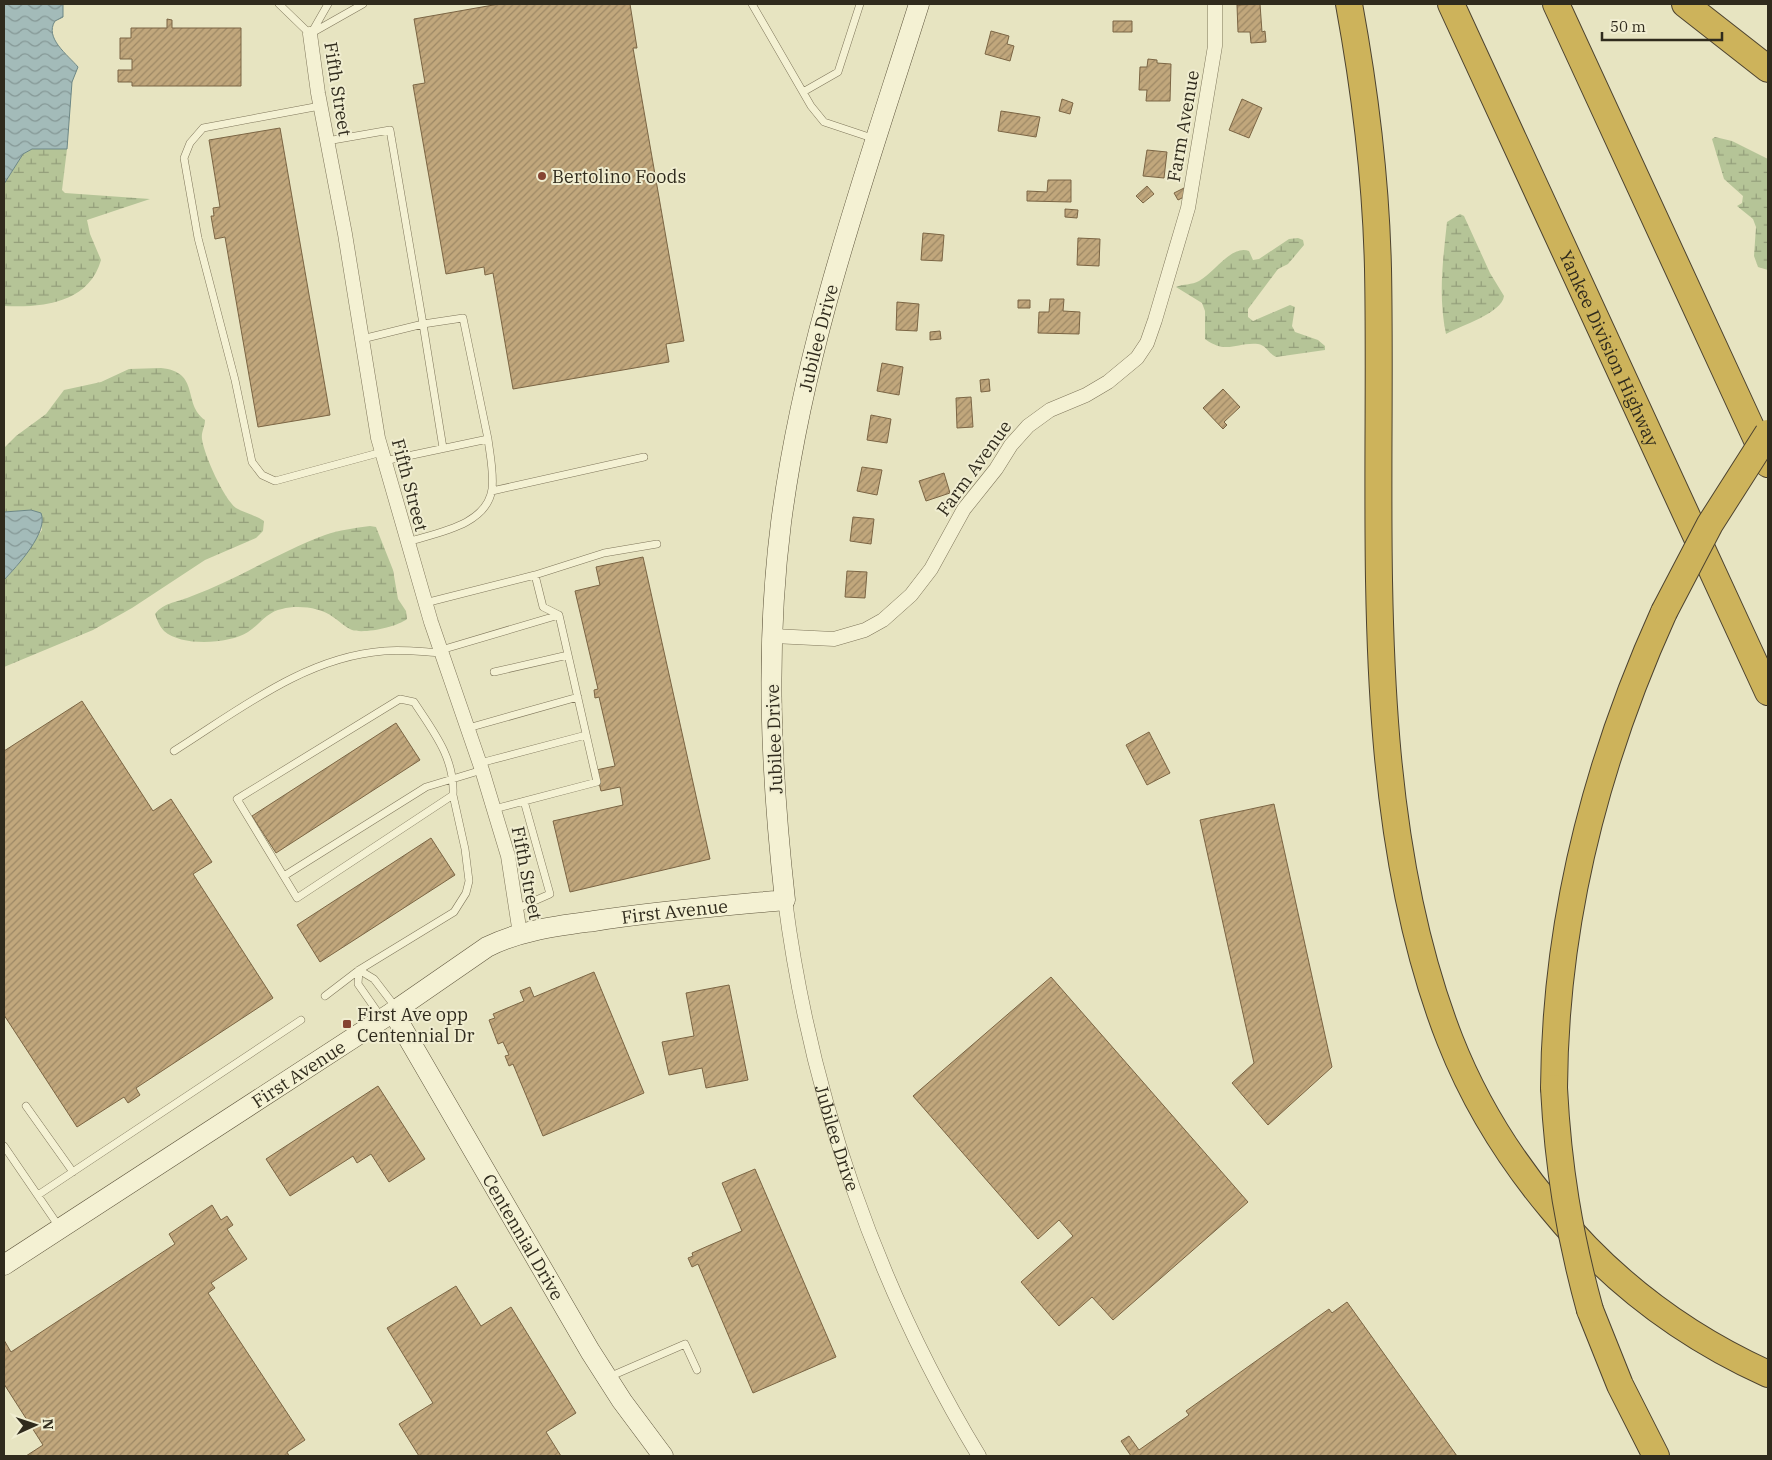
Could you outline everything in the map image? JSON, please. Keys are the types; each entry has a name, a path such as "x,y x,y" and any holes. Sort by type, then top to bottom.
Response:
{"highway":[{"path":"1349,4 1364,96 1376,232 1379,553 1383,677 1393,792 1407,885 1425,966 1450,1040 1480,1103 1524,1175 1570,1231 1603,1265 1670,1319 1713,1346 1768,1374"},
{"name":"Yankee Division Highway","path":"1451,4 1768,692"},
{"path":"1556,4 1768,464"},
{"path":"1685,4 1768,69"},
{"path":"1656,1456 1620,1385 1590,1310 1567,1219 1557,1137 1554,1088 1555,1045 1563,960 1579,864 1615,734 1664,612 1710,524 1768,433"}],"street":[{"name":"Jubilee Drive","path":"919,4 824,307 806,382 781,523 773,636 772,754 785,900 808,1026 841,1151 884,1268 908,1324 935,1379 979,1456"},
{"name":"Farm Avenue","path":"773,636 834,639 865,630 883,620 911,595 931,569 964,509 996,469 1011,445 1028,426 1050,410 1086,395 1108,382 1137,358 1148,343 1188,208 1215,46 1215,4"},
{"name":"Fifth Street","path":"310,34 320,106 383,457 425,603 481,767 508,856 520,934"},
{"name":"First Avenue","path":"4,1265 391,1013 487,947 520,934 551,927 624,916 785,900"},
{"name":"Centennial Drive","path":"391,1013 607,1378 663,1456"}],"lane":[{"path":"279,4 310,34"},
{"path":"310,34 328,4"},
{"path":"310,34 363,4"},
{"path":"752,4 811,106 824,122 876,140"},
{"path":"803,92 838,72 860,4"},
{"path":"320,106 203,128 190,143 184,158 198,238 235,380 252,462 262,475 275,481 383,457 488,439"},
{"path":"327,141 390,130 443,448"},
{"path":"362,340 423,324 463,318 488,439 493,475 492,491 487,504 473,519 444,531 407,542"},
{"path":"492,491 644,457"},
{"path":"425,603 535,574 604,552 657,544"},
{"path":"535,574 544,607 559,614"},
{"path":"174,751 300,673 354,656 384,651 441,652 559,614"},
{"path":"494,809 597,782 559,614"},
{"path":"494,672 568,655"},
{"path":"468,728 578,697"},
{"path":"325,996 359,970 454,912 466,893 469,881 466,849 453,795 454,778 444,746 414,702 400,699 237,799 297,898 453,795"},
{"path":"284,876 426,787 481,767 586,735"},
{"path":"516,909 550,894 524,801"},
{"path":"359,970 358,984 391,1013"},
{"path":"359,970 374,979 391,1013"},
{"path":"38,1195 301,1020"},
{"path":"26,1106 73,1172"},
{"path":"4,1146 60,1228"},
{"path":"607,1378 685,1344 697,1370"}],"green space":[{"path":"1715,137 1732,141 1768,159 1768,270 1758,267 1754,256 1756,227 1753,219 1737,206 1742,203 1743,196 1724,179 1712,139"},
{"path":"32,149 67,149 62,190 65,193 150,199 87,220 90,234 101,260 95,274 86,286 75,294 48,304 4,306 4,184 23,154"},
{"path":"1460,214 1464,216 1490,273 1504,296 1502,302 1496,308 1446,334 1442,292 1447,222"},
{"path":"1298,238 1303,240 1304,245 1288,264 1278,269 1248,309 1248,317 1253,321 1290,305 1295,307 1292,326 1295,332 1318,340 1325,346 1325,350 1276,357 1258,344 1226,347 1213,344 1205,339 1205,311 1202,303 1176,287 1199,281 1223,260 1236,252 1249,251 1253,260 1259,259 1289,239"},
{"path":"161,368 182,376 186,382 194,406 205,420 202,436 204,446 220,486 236,508 264,521 263,531 256,538 205,560 132,608 93,630 4,667 4,580 17,566 42,530 41,513 31,510 4,512 4,448 16,436 46,414 64,390 101,382 129,369"},
{"path":"370,526 376,527 393,570 398,599 406,611 407,619 396,625 380,629 357,631 349,629 322,611 301,607 272,612 248,632 240,636 218,641 193,642 182,640 161,628 155,614 167,605 226,582 291,549 325,535 341,530"}],"water":[{"path":"4,4 63,4 63,17 55,21 52,27 53,34 59,46 78,67 72,82 67,149 32,149 23,154 4,184"},
{"path":"31,510 41,513 40,530 30,548 4,580 4,512"}],"building":[{"name":"Bertolino Foods","path":"499,4 630,4 637,48 633,48 684,341 666,344 669,362 513,389 493,273 485,275 484,267 446,274 413,85 425,83 414,19"},
{"path":"1260,4 1262,32 1265,31 1266,42 1251,43 1250,32 1238,32 1237,5"},
{"path":"167,19 172,20 172,28 241,28 241,86 132,86 132,82 118,82 118,70 132,70 132,59 120,59 120,38 131,38 131,28 167,28"},
{"path":"1113,21 1132,21 1132,32 1113,32"},
{"path":"991,31 1009,36 1007,44 1014,46 1010,61 985,54"},
{"path":"1148,59 1157,60 1157,63 1171,64 1170,101 1146,101 1147,90 1139,90 1140,67 1147,67"},
{"path":"1062,99 1073,103 1070,114 1059,111"},
{"path":"1242,99 1262,108 1249,138 1229,130"},
{"path":"1001,111 1040,117 1036,137 998,131"},
{"path":"280,128 330,415 258,427 225,237 215,239 211,216 214,216 213,208 220,207 209,140"},
{"path":"1147,150 1167,152 1164,178 1143,176"},
{"path":"1048,180 1071,180 1071,202 1027,201 1027,191 1047,192"},
{"path":"1147,186 1154,194 1143,203 1136,196"},
{"path":"1186,187 1190,194 1178,200 1174,193"},
{"path":"1065,209 1078,210 1077,218 1065,217"},
{"path":"923,233 944,235 942,261 921,260"},
{"path":"1078,238 1100,239 1099,266 1077,265"},
{"path":"1050,299 1064,299 1063,311 1080,312 1079,334 1038,333 1039,312 1049,312"},
{"path":"1018,300 1030,300 1030,308 1018,308"},
{"path":"897,302 919,304 917,331 896,330"},
{"path":"940,331 941,339 930,340 930,332"},
{"path":"882,363 903,367 899,395 877,391"},
{"path":"989,379 990,391 981,392 980,380"},
{"path":"1223,389 1240,407 1224,422 1227,425 1223,429 1203,408"},
{"path":"971,397 973,427 957,428 956,398"},
{"path":"871,415 891,419 887,443 867,440"},
{"path":"862,467 882,470 877,495 857,491"},
{"path":"944,473 950,493 926,501 919,481"},
{"path":"853,517 874,519 871,544 850,541"},
{"path":"643,557 710,859 570,892 553,821 623,805 620,787 601,791 596,770 615,766 599,697 595,698 594,690 598,689 575,591 600,585 596,567"},
{"path":"847,571 867,572 865,598 845,597"},
{"path":"82,701 153,811 171,799 212,862 193,874 273,998 136,1088 140,1095 128,1103 124,1097 77,1127 4,1015 4,751"},
{"path":"396,723 420,760 276,853 252,816"},
{"path":"1149,732 1170,773 1147,785 1126,745"},
{"path":"1274,804 1332,1067 1268,1125 1232,1083 1254,1063 1200,820"},
{"path":"431,838 455,875 320,962 297,925"},
{"path":"594,972 644,1093 543,1136 513,1064 509,1066 505,1056 509,1055 503,1042 498,1044 489,1020 495,1018 493,1014 524,1001 520,991 530,987 534,997"},
{"path":"1051,977 1248,1202 1113,1320 1092,1297 1059,1326 1021,1282 1073,1236 1059,1220 1038,1239 913,1096"},
{"path":"729,985 748,1080 706,1088 702,1068 669,1075 662,1042 694,1036 686,993"},
{"path":"378,1086 425,1159 389,1182 371,1154 357,1163 353,1156 290,1196 266,1159"},
{"path":"755,1169 836,1357 753,1393 698,1264 692,1267 688,1258 693,1256 692,1253 742,1231 722,1183"},
{"path":"212,1205 221,1220 227,1216 233,1225 227,1229 247,1259 211,1283 215,1288 208,1293 305,1440 287,1452 289,1456 26,1456 43,1445 4,1384 4,1340 11,1352 175,1244 169,1234"},
{"path":"456,1286 481,1326 511,1307 576,1413 546,1432 561,1456 419,1456 399,1424 433,1403 387,1328"},
{"path":"1347,1302 1457,1456 1131,1456 1121,1441 1129,1436 1139,1450 1189,1415 1186,1411 1329,1309 1332,1313"}],"place":[{"name":"Bertolino Foods","path":"542,176"},
{"name":"First Ave opp Centennial Dr","path":"347,1024"}]}
